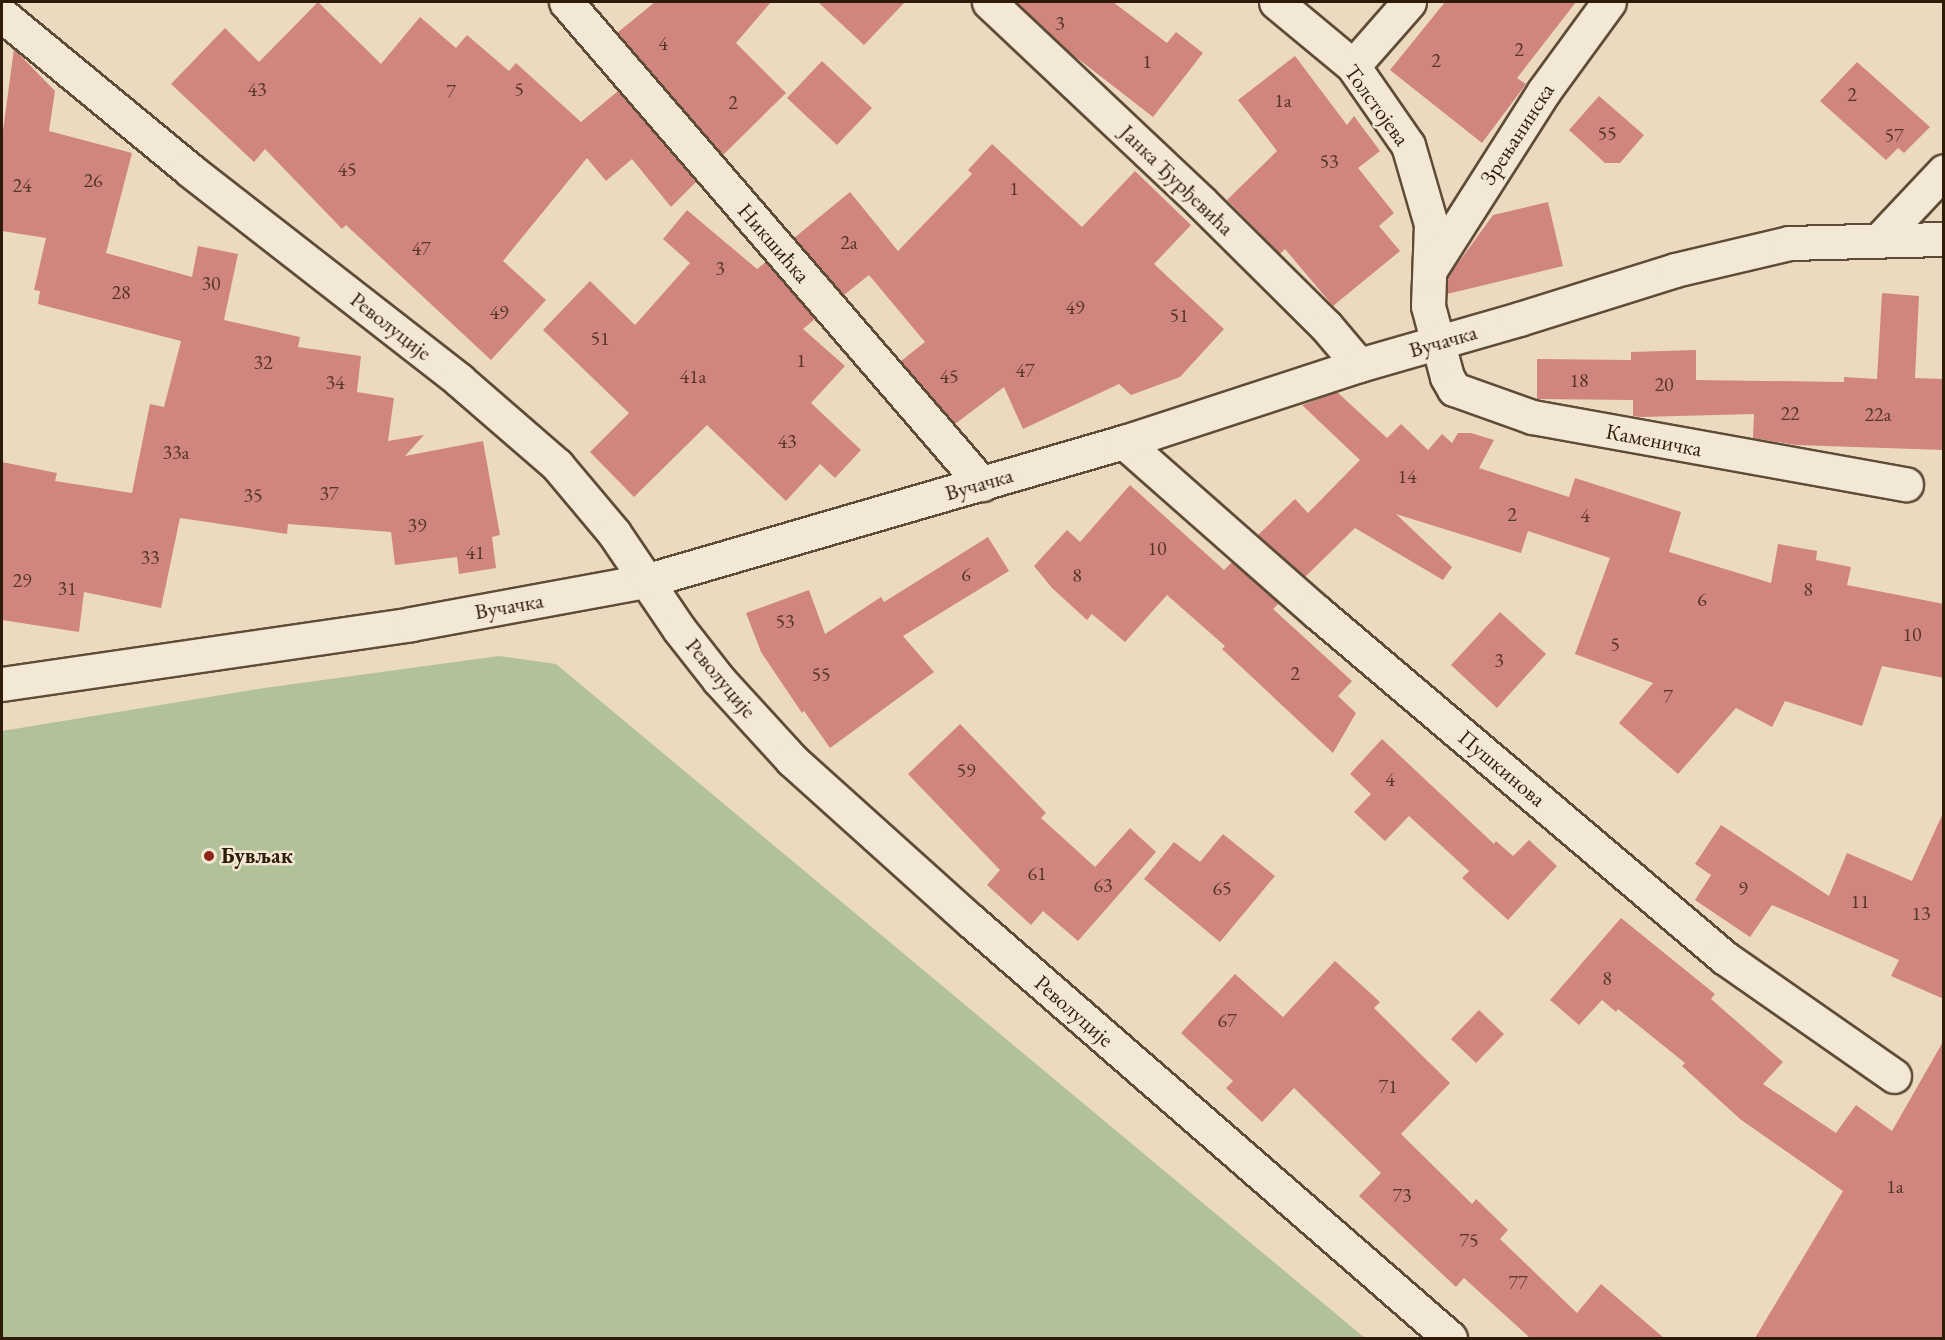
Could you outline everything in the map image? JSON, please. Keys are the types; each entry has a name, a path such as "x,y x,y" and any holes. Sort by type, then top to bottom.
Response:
{"street":[{"name":"Никшићка","path":"566,2 982,484"},
{"name":"Јанка Ђурђевића","path":"989,2 1201,202 1326,326 1359,365"},
{"name":"Толстојева","path":"1276,2 1353,66 1408,145 1431,224 1428,306 1437,342"},
{"path":"1353,66 1409,2"},
{"name":"Зрењанинска","path":"1430,270 1544,91 1609,2"},
{"name":"Револуције","path":"2,15 191,171 459,380 548,457 614,533 645,581 719,680 792,760 971,921 1450,1338"},
{"path":"1880,239 1944,171"},
{"name":"Вучачка","path":"2,684 411,624 645,581 1124,442 1359,365 1675,270 1789,243 1944,239"},
{"name":"Каменичка","path":"1437,342 1447,377 1454,389 1532,417 1906,484"},
{"name":"Пушкинова","path":"1124,442 1317,612 1725,957 1894,1076"}],"green space":[{"path":"499,656 556,664 1365,1338 2,1338 2,731 264,688"}],"building":[{"path":"318,2 381,64 420,17 456,48 467,35 509,71 516,63 581,122 618,91 696,182 671,207 632,159 606,181 587,158 503,261 546,300 491,360 346,225 342,229 265,149 254,162 171,84 225,28 259,62"},
{"path":"655,2 771,2 736,43 786,93 723,155 617,33"},
{"path":"818,2 905,2 864,45"},
{"path":"1016,2 1113,2 1167,43 1176,32 1203,53 1153,117 1068,51"},
{"path":"1445,2 1576,2 1517,78 1526,84 1482,143 1390,70"},
{"path":"14,49 55,91 49,131 132,153 106,253 192,277 198,246 238,254 224,320 300,337 298,347 361,356 357,392 394,398 388,441 424,435 405,456 483,441 500,535 492,537 496,568 459,574 457,557 395,565 391,532 288,524 287,534 180,518 161,608 84,592 79,632 2,620 2,462 57,473 55,481 132,493 150,404 164,407 181,341 38,304 40,291 34,290 46,238 2,231 2,138"},
{"path":"1295,56 1347,125 1354,116 1380,151 1358,168 1394,213 1379,226 1400,251 1333,306 1285,249 1280,254 1227,200 1277,151 1238,100"},
{"path":"822,61 872,108 837,145 787,98"},
{"path":"1857,62 1930,127 1904,153 1898,148 1886,160 1820,101"},
{"path":"1599,96 1644,135 1620,163 1605,163 1569,130"},
{"path":"992,144 1082,227 1135,171 1191,225 1154,264 1224,329 1180,377 1131,395 1119,384 1023,429 1004,387 955,424 901,361 925,342 869,275 844,295 794,238 850,192 898,251 972,174 968,170"},
{"path":"1548,202 1563,266 1447,294 1448,277 1493,215"},
{"path":"687,210 757,269 766,262 815,319 803,329 845,366 811,403 861,450 835,478 820,464 786,501 707,425 634,497 590,452 629,413 543,330 590,281 635,325 690,263 663,239"},
{"path":"1882,293 1919,296 1915,378 1944,379 1944,450 1796,445 1753,438 1754,414 1641,417 1633,416 1633,400 1537,399 1537,359 1631,360 1631,352 1696,350 1696,380 1844,382 1844,377 1877,379"},
{"path":"1337,392 1387,438 1401,424 1428,450 1442,434 1452,443 1458,433 1471,433 1494,440 1479,468 1569,497 1575,478 1681,512 1669,552 1771,583 1778,544 1817,551 1816,560 1851,567 1847,585 1944,604 1944,678 1882,666 1862,726 1785,701 1772,727 1736,708 1678,774 1619,723 1653,683 1575,654 1610,558 1528,531 1521,553 1396,514 1452,567 1443,580 1355,528 1305,577 1258,535 1295,499 1308,513 1360,460 1302,405"},
{"path":"1130,485 1224,570 1232,562 1279,603 1273,609 1352,681 1338,696 1356,713 1333,753 1222,649 1225,646 1167,595 1125,642 1092,614 1087,620 1052,588 1034,566 1067,530 1080,542"},
{"path":"988,537 1009,571 903,636 934,672 830,748 804,711 802,713 761,652 746,613 809,590 825,634 881,597 884,602"},
{"path":"1500,612 1546,654 1497,708 1451,665"},
{"path":"960,724 1046,813 1041,818 1095,867 1130,828 1156,852 1078,941 1043,911 1031,925 987,885 1000,870 908,774"},
{"path":"1382,739 1494,844 1496,841 1513,856 1529,840 1557,866 1508,920 1462,878 1469,871 1409,816 1385,841 1354,812 1371,794 1350,774"},
{"path":"1944,811 1944,999 1891,976 1899,960 1772,905 1750,937 1695,900 1711,875 1695,864 1721,825 1829,896 1847,853 1912,881"},
{"path":"1223,834 1275,876 1220,942 1144,879 1174,842 1200,862"},
{"path":"1621,918 1715,994 1711,999 1783,1062 1763,1084 1836,1133 1856,1105 1892,1131 1944,1040 1944,1338 1755,1338 1843,1191 1740,1119 1682,1066 1685,1063 1618,1009 1616,1012 1602,1000 1579,1025 1550,1000"},
{"path":"1335,961 1380,1002 1374,1008 1450,1083 1401,1134 1472,1204 1476,1199 1508,1230 1500,1239 1577,1313 1601,1284 1664,1338 1530,1338 1464,1278 1456,1287 1359,1196 1381,1173 1294,1088 1262,1122 1226,1088 1233,1081 1181,1033 1235,974 1283,1017"},
{"path":"1479,1010 1504,1034 1476,1063 1451,1039"}],"place":[{"name":"Бувљак","path":"209,856"}]}
